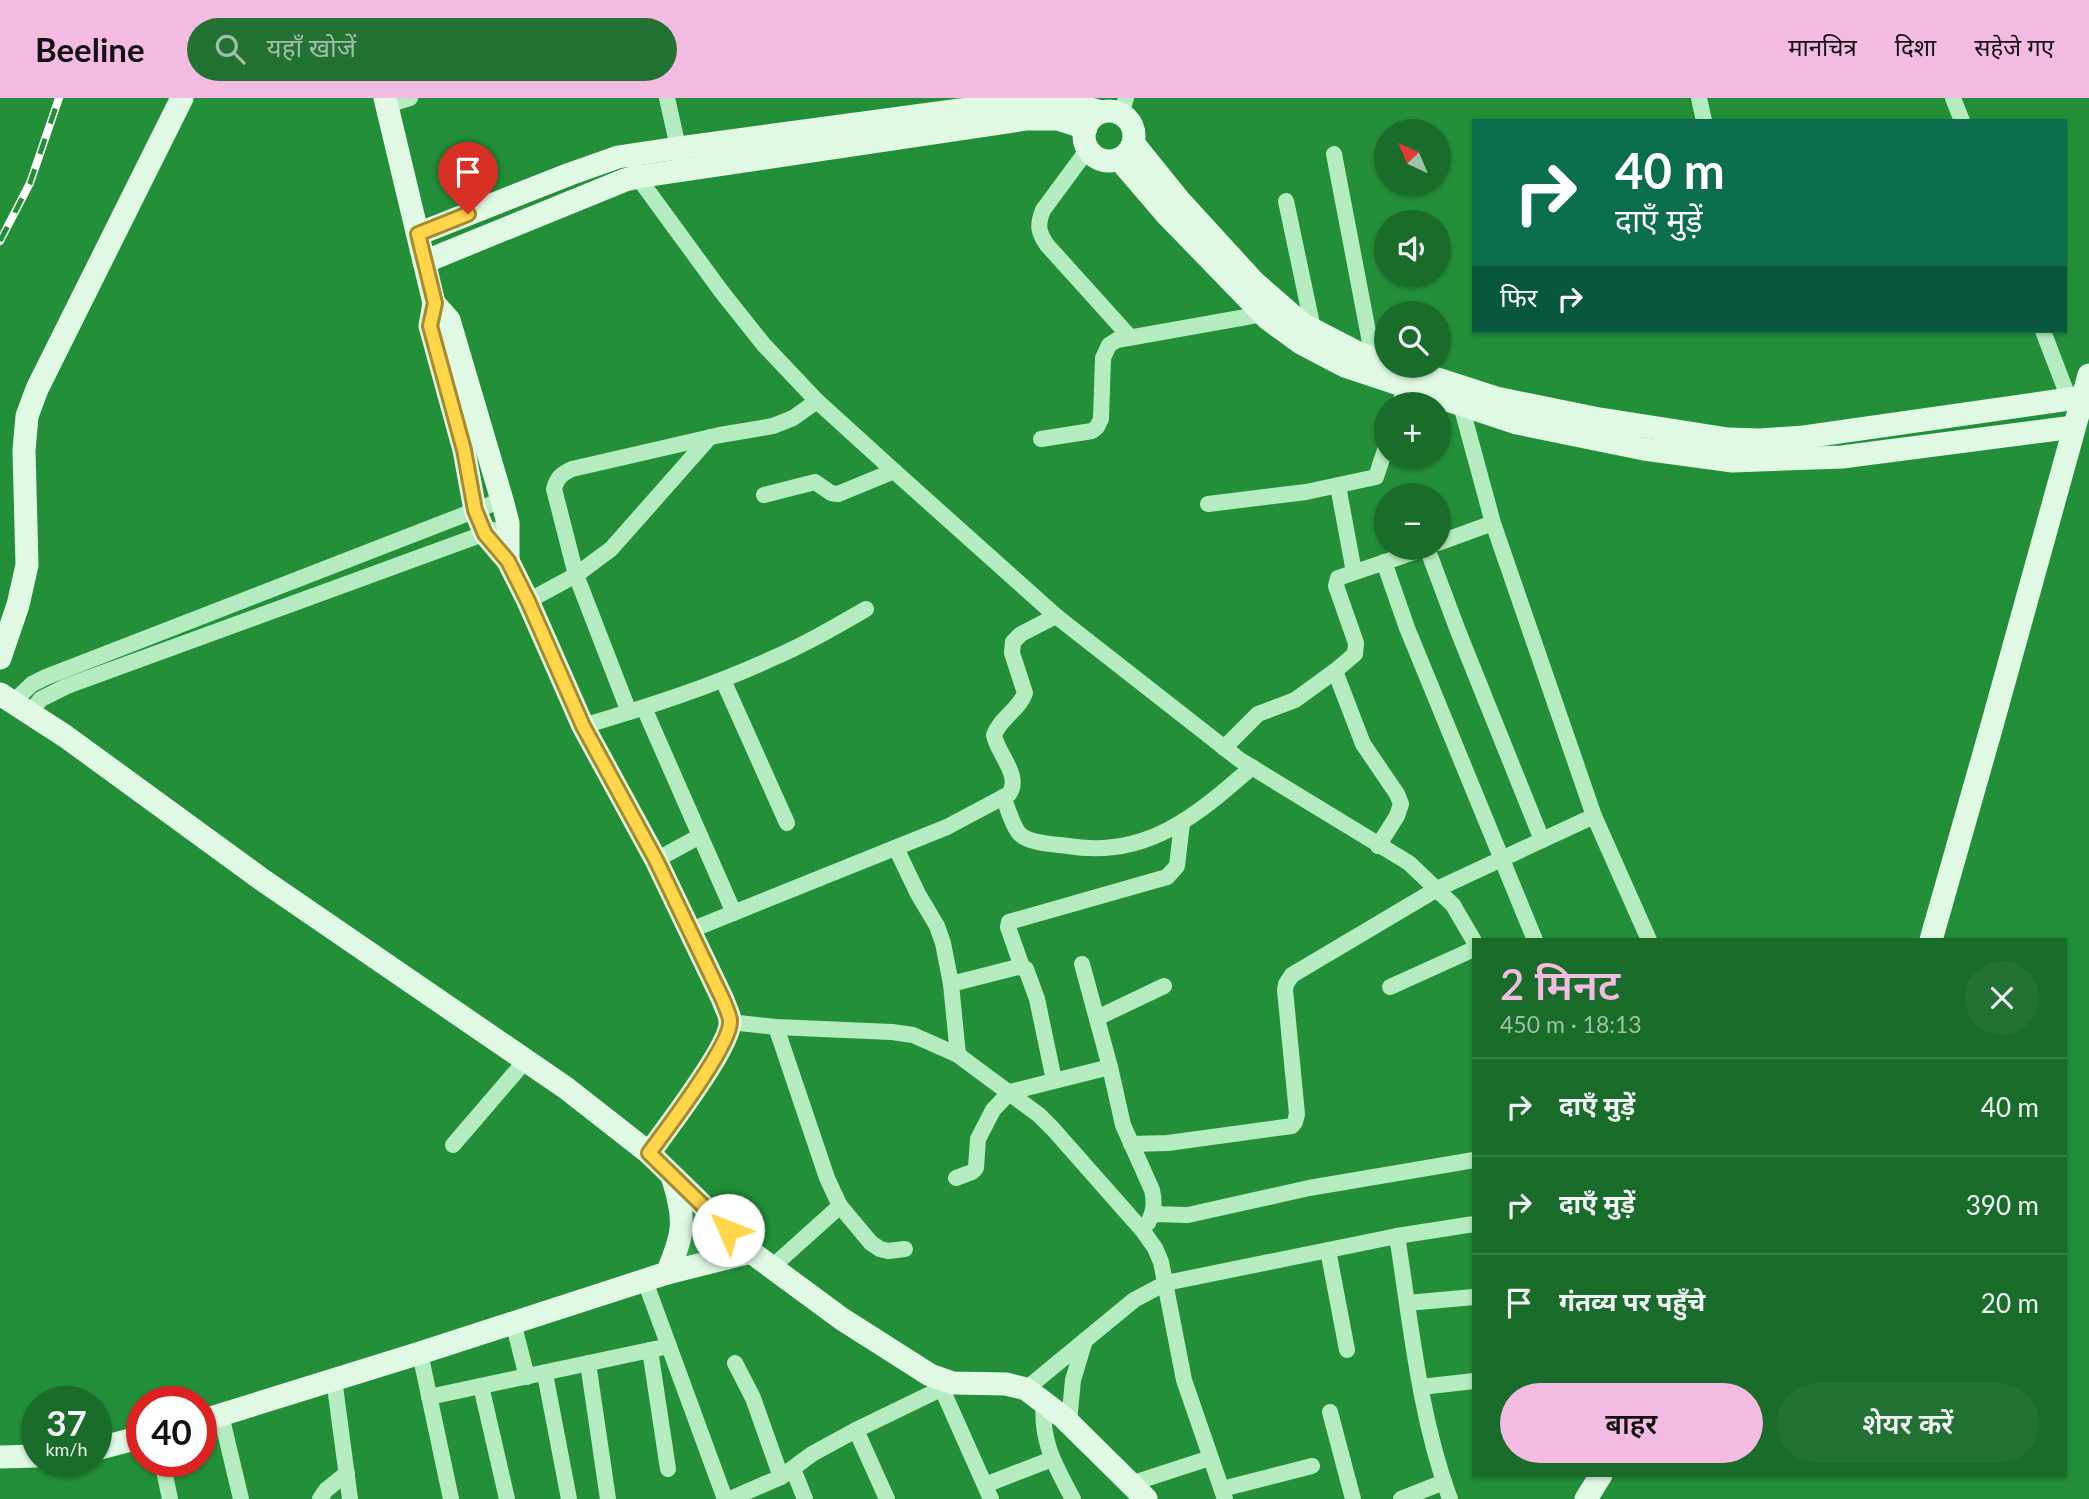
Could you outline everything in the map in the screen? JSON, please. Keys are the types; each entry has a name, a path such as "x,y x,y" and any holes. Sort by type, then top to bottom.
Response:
{"street":[{"path":"0,658 18,605 27,565 24,451 27,416 37,389 182,98"},
{"path":"410,98 386,102 435,303 449,320 502,500 508,523 508,561"},
{"path":"667,98 680,158"},
{"path":"1699,98 1704,119"},
{"path":"1953,98 1961,119"},
{"path":"424,262 632,167 680,158 1027,119 1104,120 1130,122 1133,129 1126,151 1106,161 1098,158 1104,120"},
{"path":"1104,120 1043,210 1038,229 1047,245 1130,337"},
{"path":"1126,151 1167,215 1263,314 1301,343 1345,366 1401,385 1457,395 1496,398 1594,418 1728,439 1740,450 1842,457 2074,427"},
{"path":"1126,151 1179,200 1254,282 1302,324 1374,358"},
{"path":"1334,154 1374,337"},
{"path":"418,234 618,157 632,167 721,291 764,345 817,401 1056,616 1224,748 1409,863 1453,905 1472,938"},
{"path":"1286,201 1313,329"},
{"path":"435,303 430,326 464,450 475,510 485,534 508,561 528,601 583,726 691,930 723,1000 730,1022 727,1035 707,1071 649,1153"},
{"path":"1041,439 1092,431 1097,427 1101,419 1102,358 1109,345 1117,340 1263,314"},
{"path":"1932,938 2074,427 2080,390 2044,333"},
{"path":"1740,450 2080,390"},
{"path":"1457,395 1493,523 1594,816 1648,938"},
{"path":"734,913 576,575 554,489 556,480 572,469 784,423 817,401"},
{"path":"528,601 576,575 611,549 710,437"},
{"path":"1208,503 1338,486 1376,477 1379,469"},
{"path":"764,495 815,482 831,493 838,494 894,471"},
{"path":"1338,486 1354,572"},
{"path":"14,703 32,684 46,677 502,500"},
{"path":"14,703 41,699 67,686 485,534 508,523"},
{"path":"1451,538 1493,523"},
{"path":"1224,748 1258,714 1295,701 1335,671 1356,650 1336,583 1340,577 1390,560"},
{"path":"1431,560 1542,840"},
{"path":"1384,562 1407,628 1534,938"},
{"path":"583,726 723,680 772,659 866,609"},
{"path":"691,930 947,827 1003,797 1012,789 1013,778 996,744 994,734 1000,723 1020,704 1025,693 1012,653 1013,642 1021,634 1056,616"},
{"path":"1335,671 1363,744 1401,804 1397,816 1378,846"},
{"path":"723,680 787,823"},
{"path":"14,703 136,786 264,881 566,1088 649,1153 771,1268 842,1319 948,1386 988,1492 1052,1459"},
{"path":"1003,797 1021,835 1033,840 1084,849 1124,847 1166,832 1182,823 1214,800 1252,766"},
{"path":"1130,1144 1168,1143 1292,1126 1297,1114 1285,990 1288,980 1300,968 1437,889 1594,816"},
{"path":"1054,1080 1037,999 1029,973 1022,967 1008,927 1009,922 1167,877 1177,866 1182,823"},
{"path":"656,860 700,836"},
{"path":"896,848 937,926 943,943 951,984 958,1055"},
{"path":"1390,987 1472,950"},
{"path":"1082,964 1110,1067 1117,1104 1130,1144 1152,1190 1153,1214 1143,1231"},
{"path":"951,984 1022,967"},
{"path":"1097,1018 1164,986"},
{"path":"730,1022 914,1035 958,1055 1010,1092 1053,1129 1155,1248 1167,1283 1184,1380 1224,1494 1312,1466"},
{"path":"776,1027 827,1178 840,1206 871,1243 880,1249 905,1249"},
{"path":"453,1145 526,1060"},
{"path":"956,1178 976,1168 978,1139 993,1110 1010,1092 1110,1067"},
{"path":"1153,1214 1188,1216 1309,1188 1472,1160"},
{"path":"667,1273 678,1246 682,1226 681,1206 672,1176"},
{"path":"771,1268 840,1206"},
{"path":"1035,1395 1086,1338 1134,1300 1167,1283 1397,1236 1472,1224"},
{"path":"1397,1236 1421,1387 1433,1445 1450,1499"},
{"path":"1328,1250 1347,1350"},
{"path":"217,1416 667,1273 751,1252"},
{"path":"645,1281 728,1499 787,1473 812,1454 856,1430 948,1386 1006,1384 1035,1395 1069,1422 1138,1492 1210,1458"},
{"path":"1408,1303 1472,1297"},
{"path":"513,1322 527,1377"},
{"path":"1069,1422 1073,1380 1086,1338"},
{"path":"429,1397 669,1346"},
{"path":"650,1350 668,1469"},
{"path":"419,1353 450,1499"},
{"path":"587,1363 608,1499"},
{"path":"736,1363 787,1473 805,1499"},
{"path":"545,1374 569,1499"},
{"path":"334,1379 350,1499"},
{"path":"1421,1387 1472,1381"},
{"path":"481,1387 507,1499"},
{"path":"1035,1395 1052,1459 1073,1499"},
{"path":"1330,1412 1353,1499"},
{"path":"856,1430 887,1499"},
{"path":"217,1434 241,1499"},
{"path":"0,1457 21,1456"},
{"path":"320,1499 326,1490 347,1473"},
{"path":"165,1477 170,1499"},
{"path":"1401,1499 1444,1482"}],"green space":[{"path":"683,1197 747,1248 674,1266"}],"railway":[{"path":"0,241 30,183 59,98"}],"route":[{"path":"468,214 418,234 435,303 430,326 464,450 475,510 485,534 508,561 583,726 656,860 723,1000 730,1022 727,1035 688,1100 649,1153 728,1230"}]}
